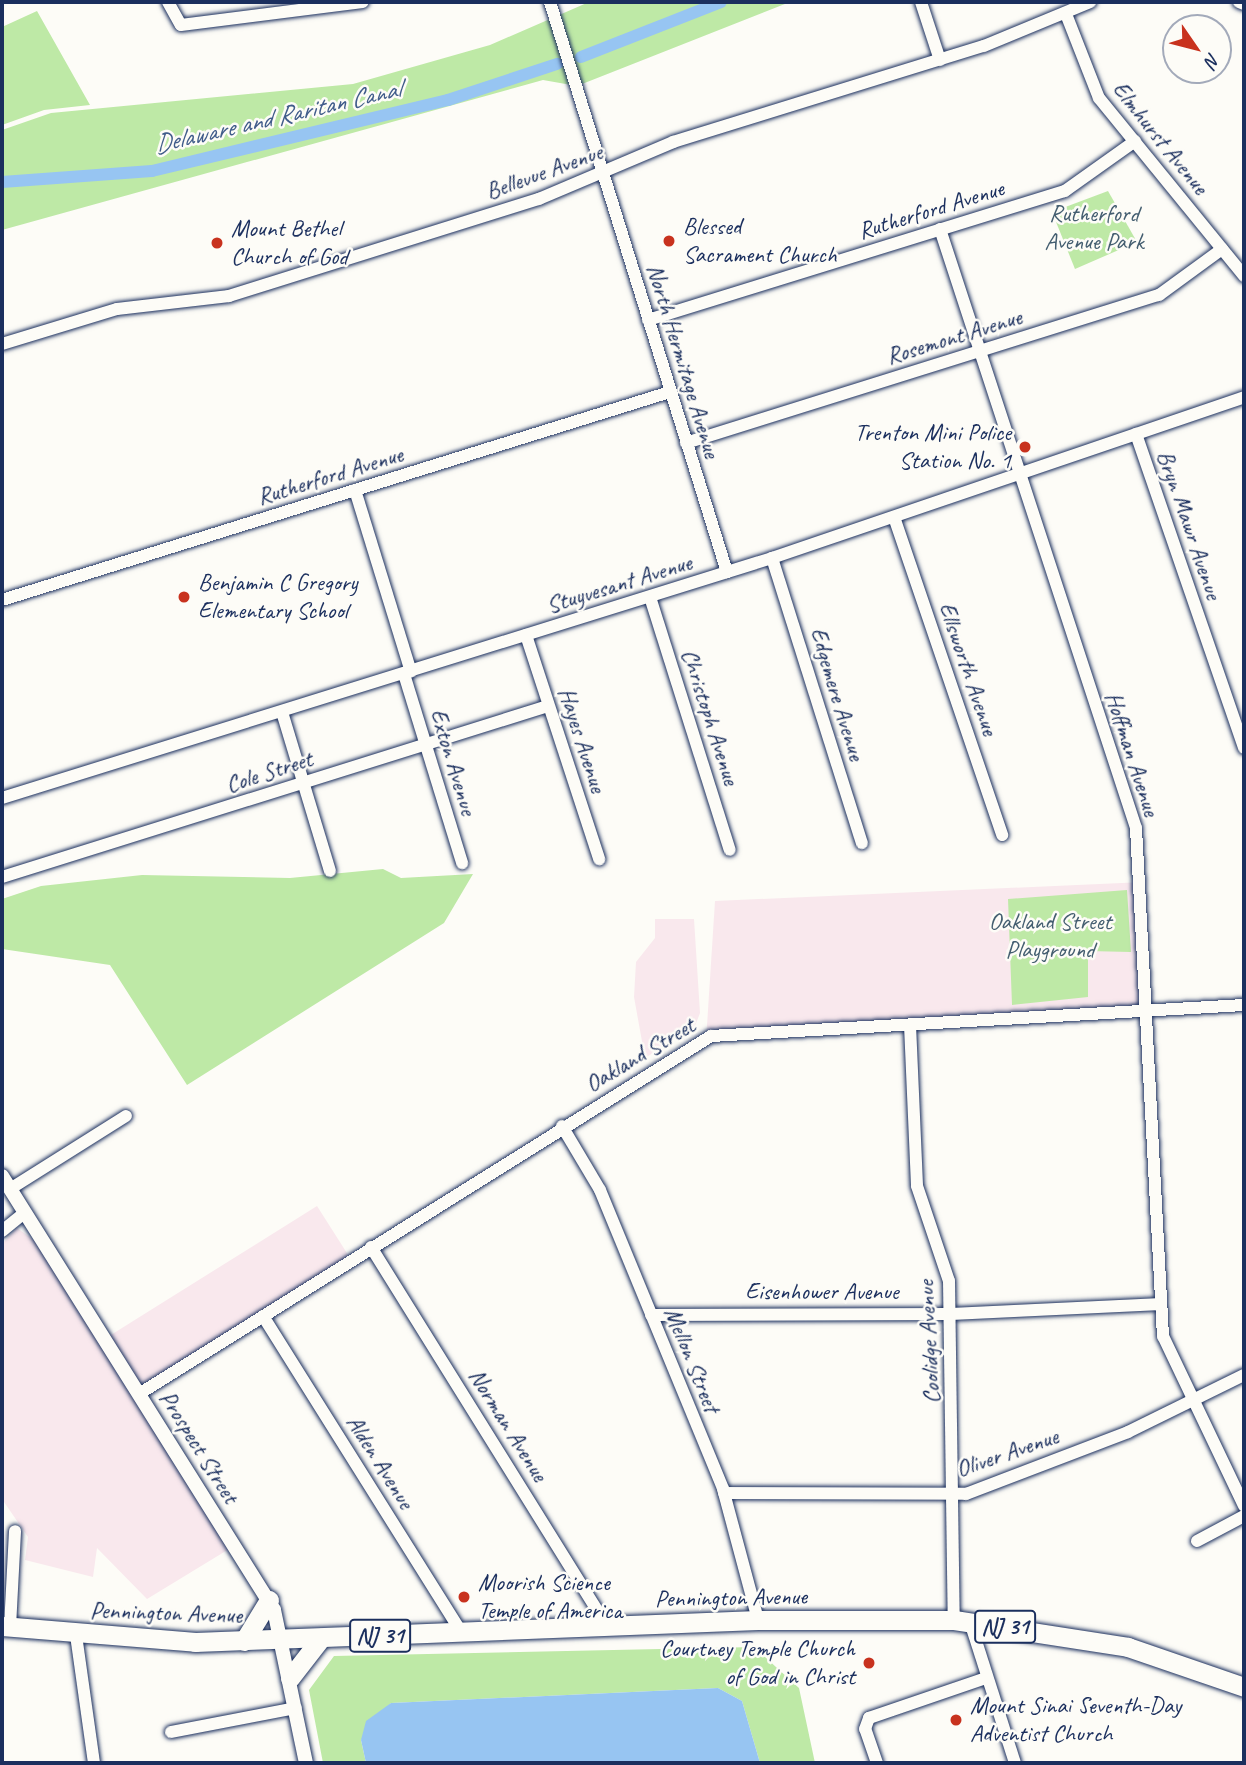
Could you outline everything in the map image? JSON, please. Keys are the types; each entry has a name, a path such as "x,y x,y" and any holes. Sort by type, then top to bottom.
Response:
{"main road":[{"path":"244,1641 269,1601"},
{"name":"Pennington Avenue","path":"6,1626 76,1635 244,1641 758,1620 962,1621 1136,1649 1244,1687"},
{"path":"290,1678 321,1638"}],"street":[{"path":"169,5 181,25 363,2"},
{"name":"North Hermitage Avenue","path":"550,2 727,572"},
{"path":"921,2 940,60"},
{"name":"Bellevue Avenue","path":"2,344 117,309 229,296 605,175 673,142 940,60 1066,14 1090,2"},
{"path":"1239,2 1244,4"},
{"name":"Elmhurst Avenue","path":"1066,14 1092,88 1244,276"},
{"name":"Rutherford Avenue","path":"648,320 1077,186 1135,141"},
{"name":"Hoffman Avenue","path":"940,229 1018,476 1136,828 1161,1304 1167,1348 1244,1506"},
{"name":"Rosemont Avenue","path":"686,443 1160,295 1222,249"},
{"name":"Rutherford Avenue","path":"2,600 670,392"},
{"name":"Stuyvesant Avenue","path":"2,798 772,558 1244,397"},
{"name":"Bryn Mawr Avenue","path":"1136,434 1244,748"},
{"name":"Exton Avenue","path":"355,490 426,745 463,863"},
{"name":"Ellsworth Avenue","path":"894,517 1002,835"},
{"name":"Edgemere Avenue","path":"772,558 862,843"},
{"name":"Christoph Avenue","path":"650,597 730,850"},
{"name":"Hayes Avenue","path":"526,635 599,859"},
{"name":"Cole Street","path":"2,877 548,706"},
{"path":"282,712 330,871"},
{"name":"Oakland Street","path":"138,1394 562,1126 711,1036 1244,1005"},
{"name":"Coolidge Avenue","path":"910,1025 917,1186 948,1272 962,1621 986,1678 1015,1763"},
{"path":"10,1189 126,1116"},
{"name":"Mellon Street","path":"562,1126 600,1190 724,1493 758,1620"},
{"name":"Prospect Street","path":"2,1176 269,1601 284,1639 306,1763"},
{"path":"2,1231 24,1213"},
{"name":"Norman Avenue","path":"371,1247 607,1626"},
{"name":"Eisenhower Avenue","path":"651,1315 951,1314 1161,1304"},
{"name":"Alden Avenue","path":"263,1316 461,1632"},
{"name":"Oliver Avenue","path":"724,1493 956,1494 1106,1441 1244,1375"},
{"path":"1197,1541 1244,1516"},
{"path":"6,1626 15,1531"},
{"path":"76,1635 94,1763"},
{"path":"877,1763 864,1724 986,1678"},
{"path":"171,1732 296,1708"}],"shaded area":[{"path":"1144,882 1147,1015 706,1041 715,901"},
{"path":"655,919 694,919 700,1013 695,1026 645,1058 634,997 636,962 655,938"},
{"path":"317,1206 352,1261 137,1394 234,1546 147,1599 97,1548 93,1577 25,1560 28,1537 2,1499 2,1244 17,1228 49,1251 106,1338"}],"green space":[{"path":"589,2 790,2 577,86 543,80 2,230 2,130 51,113 353,84 490,45"},
{"path":"37,11 90,105 44,110 2,125 2,27"},
{"name":"Rutherford Avenue Park","path":"1108,191 1137,242 1075,269 1052,212"},
{"path":"383,869 401,878 473,874 444,923 187,1085 110,965 2,949 2,899 41,886 142,875 290,878"},
{"name":"Oakland Street Playground","path":"1127,890 1131,952 1088,951 1088,997 1012,1005 1008,899"},
{"path":"754,1647 799,1688 815,1763 760,1763 742,1701 718,1688 391,1703 361,1740 366,1763 323,1763 309,1690 334,1656"}],"water":[{"path":"718,1688 742,1701 760,1763 366,1763 361,1740 366,1721 391,1703"}],"waterway":[{"name":"Delaware and Raritan Canal","path":"581,57 721,2"},
{"name":"Delaware and Raritan Canal","path":"2,182 152,171 448,100 557,64"}],"place":[{"name":"Blessed Sacrament Church","path":"669,241"},
{"name":"Mount Bethel Church of God","path":"217,243"},
{"name":"Trenton Mini Police Station No. 1","path":"1025,447"},
{"name":"Benjamin C Gregory Elementary School","path":"184,597"},
{"name":"Moorish Science Temple of America","path":"464,1597"},
{"name":"Courtney Temple Church of God in Christ","path":"869,1663"},
{"name":"Mount Sinai Seventh-Day Adventist Church","path":"956,1720"}]}
